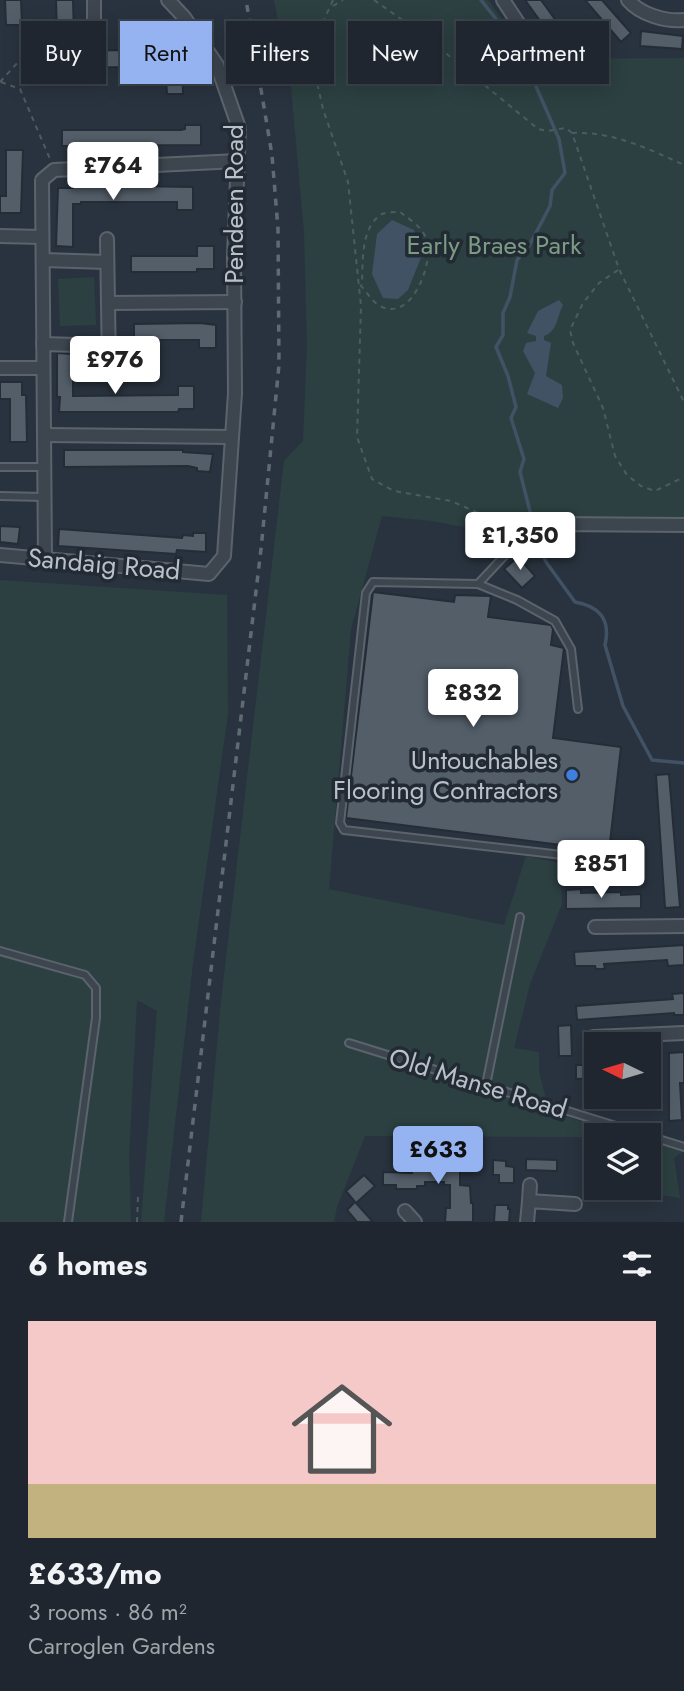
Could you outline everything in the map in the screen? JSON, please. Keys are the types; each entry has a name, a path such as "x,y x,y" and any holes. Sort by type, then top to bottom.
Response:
{"street":[{"path":"94,0 94,20"},
{"name":"Pendeen Road","path":"168,0 184,17 217,65 239,128 235,393 224,556 209,574"},
{"path":"503,0 517,21"},
{"path":"628,0 636,9 672,21 684,20"},
{"path":"45,559 42,180 54,170 238,161"},
{"path":"0,236 42,237"},
{"path":"107,239 109,367"},
{"path":"43,260 107,262"},
{"name":"Pendeen Road","path":"108,303 235,302"},
{"path":"43,344 110,346"},
{"path":"0,368 43,368"},
{"path":"44,435 232,437"},
{"path":"521,538 555,524 684,525"},
{"name":"Sandaig Road","path":"0,555 209,574"},
{"path":"595,927 684,926"},
{"path":"662,1034 684,1033"},
{"path":"527,1222 530,1185"},
{"path":"529,1200 575,1204"},
{"path":"405,1211 415,1222"}],"lane":[{"path":"0,467 44,467"},
{"path":"0,496 44,497"},
{"path":"478,584 521,538"},
{"path":"578,709 571,649 555,621 517,600 478,584 373,582 366,593 340,823 344,830 614,861 618,857"},
{"path":"486,1085 520,917"},
{"path":"0,951 85,975 96,988 96,1018 68,1222"},
{"name":"Old Manse Road","path":"349,1043 607,1123"},
{"name":"Old Manse Road","path":"661,1140 684,1147"}],"path":[{"path":"333,0 310,51 323,109 348,182 361,306 357,437 372,479 394,491 451,501 492,519 521,538"},
{"path":"332,6 343,0"},
{"path":"374,0 425,36 538,129 547,131 566,128 572,133 619,269 684,402"},
{"path":"54,170 20,89 0,82 29,50 76,42 94,20"},
{"path":"572,133 593,132 649,149 684,165"},
{"path":"400,212 416,223 427,239 428,258 414,298 402,307 384,308 369,298 360,285 363,249 372,224 384,213 400,212"},
{"path":"619,269 598,283 583,303 570,330 573,343 603,408 615,456 627,475 641,486 655,491 684,477"},
{"path":"137,1222 138,1197"}],"green space":[{"name":"Early Braes Park","path":"274,0 488,0 503,21 456,21 456,84 609,84 609,58 684,58 684,520 551,520 513,536 432,521 382,516 351,629 329,889 504,925 526,856 560,863 562,904 530,984 514,1048 539,1052 539,1072 546,1098 541,1109 587,1123 584,1123 584,1139 365,1136 337,1207 334,1222 201,1222 221,1001 284,461 303,441 307,345 304,232 290,84 334,84 334,21 278,21"},
{"path":"94,277 96,325 60,326 58,279"},
{"path":"0,580 227,595 228,714 193,963 164,1222 141,1222 157,1011 137,1000 129,1157 131,1222 0,1222"},
{"path":"661,1146 682,1152 674,1158 680,1198 661,1195"}],"water":[{"path":"392,220 414,230 422,255 408,290 398,299 383,298 372,274 377,234"},
{"path":"559,300 563,305 556,323 552,331 544,336 544,340 551,343 546,376 562,385 563,398 558,408 527,394 535,373 523,351 526,343 536,341 536,336 527,333 538,311"}],"building":[{"path":"5,0 21,0 21,25 6,25"},
{"path":"56,0 73,0 74,21 57,21"},
{"path":"525,0 541,0 556,21 540,21"},
{"path":"585,0 602,0 631,33 621,42 609,28 609,21 603,21"},
{"path":"641,31 683,36 682,49 640,46"},
{"path":"106,50 120,50 120,67 106,67"},
{"path":"166,84 183,84 183,94 167,94"},
{"path":"185,125 201,125 201,145 62,146 62,130 181,130 185,129"},
{"path":"6,150 23,150 21,213 0,213 0,196 6,196"},
{"path":"73,185 193,187 193,210 177,210 177,202 73,204 73,247 56,246 58,188 73,188"},
{"path":"197,246 214,246 214,269 197,269 197,272 131,272 131,256 197,256"},
{"path":"134,324 216,325 216,348 199,348 199,340 134,340"},
{"path":"57,353 73,354 73,396 178,395 178,386 194,386 194,409 179,409 178,412 59,412"},
{"path":"0,382 22,382 22,395 26,395 27,442 10,442 10,399 0,399"},
{"path":"64,450 183,450 213,454 210,472 197,471 197,468 188,466 64,467"},
{"path":"0,526 20,527 18,544 0,542"},
{"path":"59,529 182,538 183,535 206,533 206,552 177,550 176,554 58,546"},
{"path":"518,557 535,576 522,588 504,569"},
{"path":"373,592 454,602 455,595 491,596 488,617 551,625 551,645 564,648 553,738 621,747 609,851 346,818"},
{"path":"669,774 680,907 665,908 656,775"},
{"path":"581,889 581,893 641,894 641,908 566,909 566,890"},
{"path":"684,945 684,965 668,966 667,960 604,964 605,969 575,966 574,952"},
{"path":"684,993 684,1015 674,1013 577,1020 576,1006 673,999 672,994"},
{"path":"571,1025 572,1056 559,1056 558,1026"},
{"path":"684,1052 684,1083 680,1083 682,1120 669,1121 669,1053"},
{"path":"576,1065 584,1065 584,1079 576,1079"},
{"path":"425,1155 437,1155 437,1164 460,1164 460,1185 470,1186 473,1222 445,1222 446,1208 450,1208 450,1185 444,1185 444,1182 425,1182 425,1186 417,1186 417,1189 396,1189 396,1185 383,1185 383,1172 412,1173 413,1167 425,1167"},
{"path":"526,1159 557,1160 557,1171 526,1170"},
{"path":"493,1160 506,1161 506,1166 514,1167 514,1183 499,1183 499,1175 493,1175"},
{"path":"364,1175 375,1186 356,1203 373,1222 357,1222 347,1210 355,1202 346,1191"},
{"path":"495,1205 508,1205 509,1222 494,1222"}],"waterway":[{"path":"481,0 514,42 531,75 559,139 565,173 552,190 550,206 528,248 517,260 510,297 503,313 503,335 496,347 508,376 516,407 511,418 524,459 520,472 539,547 546,562 575,602 591,607 601,615 606,628 605,645 623,706 652,760 684,763"}],"railway":[{"path":"181,1222 261,549 279,365 278,229 272,155 246,0"}],"place":[{"name":"Untouchables Flooring Contractors","path":"572,775"}]}
